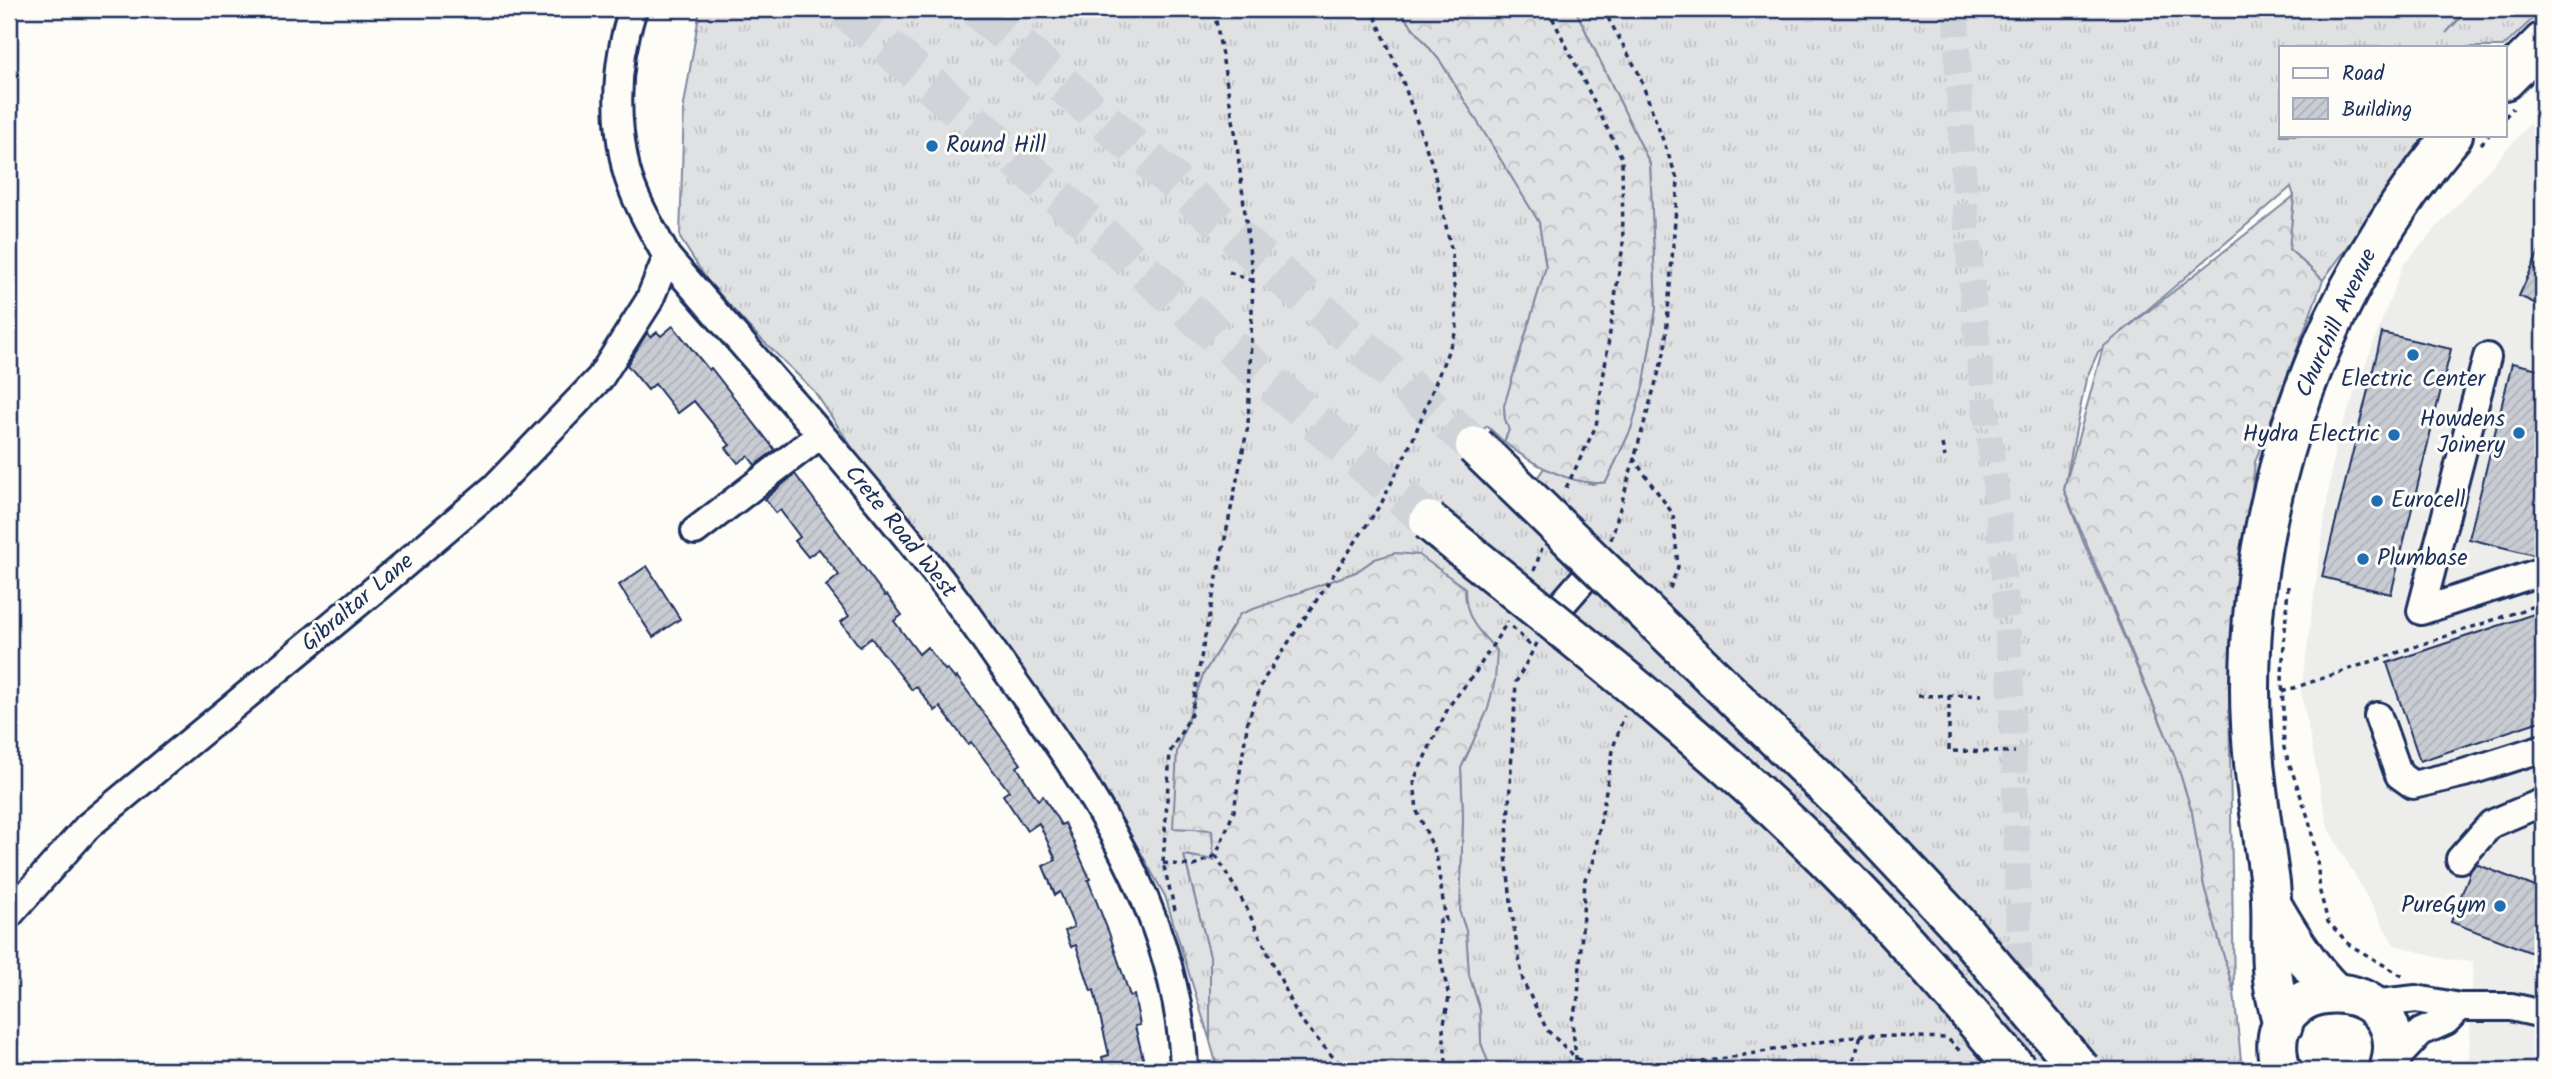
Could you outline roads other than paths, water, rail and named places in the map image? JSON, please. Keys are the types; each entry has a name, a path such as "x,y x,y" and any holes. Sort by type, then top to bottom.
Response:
{"highway":[{"path":"2506,79 2543,42"},
{"name":"Churchill Avenue","path":"2281,1070 2277,1054 2283,1025 2272,967 2273,907 2256,777 2250,692 2256,577 2273,488 2306,383 2352,282 2386,223 2426,167 2467,140"},
{"path":"1475,446 1860,820 1971,939 2081,1070"},
{"path":"1429,521 1531,626 1703,744 1814,846 1920,955 2018,1070"},
{"name":"Churchill Avenue","path":"2273,907 2295,946 2334,992"},
{"path":"2283,1025 2299,1004 2322,993 2353,995 2371,1004 2390,1031 2393,1047 2390,1067"}],"street":[{"name":"Crete Road West","path":"633,9 624,36 618,107 626,170 644,215 667,257 943,582 1053,736 1117,838 1160,934 1171,973 1183,1038 1184,1070"},
{"name":"Gibraltar Lane","path":"9,915 88,826 494,488 600,378 649,301 667,257"},
{"path":"2487,357 2421,611 2543,571"},
{"path":"695,531 820,435"},
{"path":"1531,626 1596,565"},
{"path":"2378,716 2399,775 2413,785 2464,773 2543,748"},
{"path":"2460,859 2491,824 2543,802"},
{"path":"2371,1004 2416,999 2460,1007 2511,1007 2543,1014"},
{"path":"2390,1067 2421,1032 2446,1021 2460,1007"}],"tunnel":[{"path":"844,9 1429,521"},
{"path":"977,9 1475,446"},
{"path":"1956,9 1969,249 2006,607 2016,806 2021,1070"}],"place":[{"name":"Round Hill","path":"932,146"},
{"name":"Electric Center","path":"2413,355"},
{"name":"Howdens Joinery","path":"2519,433"},
{"name":"Hydra Electric","path":"2394,435"},
{"name":"Eurocell","path":"2377,501"},
{"name":"Plumbase","path":"2363,559"},
{"name":"PureGym","path":"2500,906"}]}
